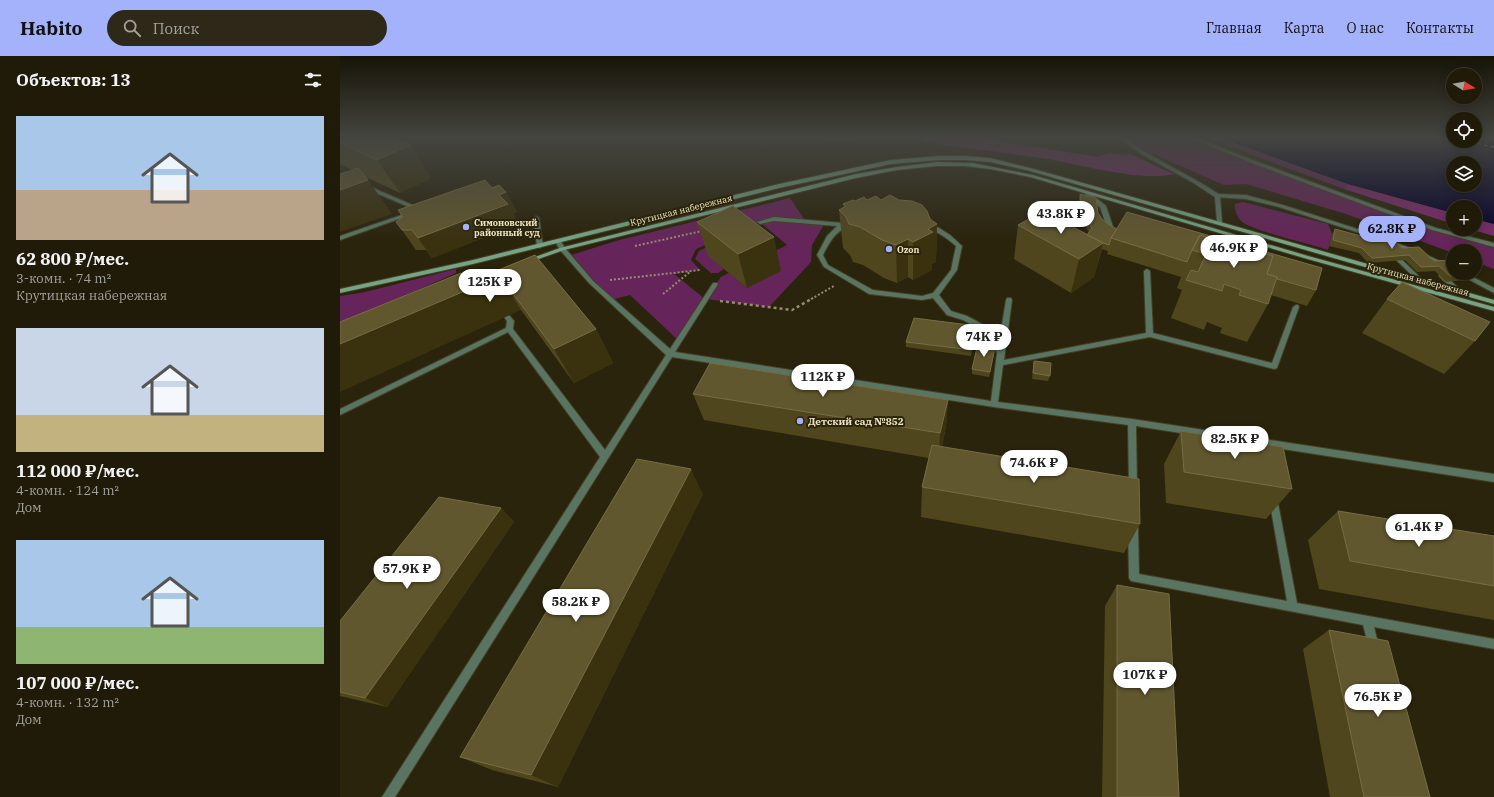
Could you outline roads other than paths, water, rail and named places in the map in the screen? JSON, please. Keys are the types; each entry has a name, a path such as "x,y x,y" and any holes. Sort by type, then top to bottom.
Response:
{"main road":[{"name":"Крутицкая набережная","path":"340,291 406,278 839,173"},
{"name":"Крутицкая набережная","path":"522,262 562,249 873,173"},
{"name":"Крутицкая набережная","path":"1015,173 1217,230 1306,258 1494,309"},
{"name":"Крутицкая набережная","path":"1041,173 1220,222 1309,250 1494,302"},
{"path":"1217,230 1220,222"},
{"path":"451,289 500,270"}],"street":[{"path":"1182,173 1199,182 1218,196 1246,196 1374,236 1416,252 1446,266"},
{"path":"1282,173 1434,229 1494,245"},
{"path":"340,238 420,210 367,189"},
{"path":"1087,193 1087,201"},
{"path":"1087,193 1104,206 1112,233"},
{"path":"1218,196 1220,222"},
{"path":"536,218 540,246"},
{"path":"760,222 774,219 843,225"},
{"path":"856,220 922,223 945,233 959,246 954,270 935,295 922,298 871,292 826,266 820,256 833,231 843,225 856,220"},
{"path":"1374,236 1385,246"},
{"path":"558,241 562,249 591,282 670,354 994,404 1132,422 1264,446 1494,478"},
{"path":"1390,251 1422,282"},
{"path":"1416,252 1432,267"},
{"path":"1147,271 1150,335"},
{"path":"1438,272 1459,292"},
{"path":"1473,280 1494,291"},
{"path":"388,797 715,284"},
{"path":"935,295 949,313 965,318 988,331 1002,353"},
{"path":"994,404 1009,300"},
{"path":"1000,363 1150,335 1274,366 1296,307"},
{"path":"507,317 511,320 509,329 605,457"},
{"path":"340,412 509,329"},
{"path":"1132,422 1133,500"},
{"path":"1272,489 1293,607"},
{"path":"1133,516 1134,578 1494,644"},
{"path":"1367,620 1377,659"}],"place":[{"name":"Симоновский районный суд","path":"466,227"},
{"name":"Ozon","path":"889,249"},
{"name":"Детский сад №852","path":"800,421"}]}
